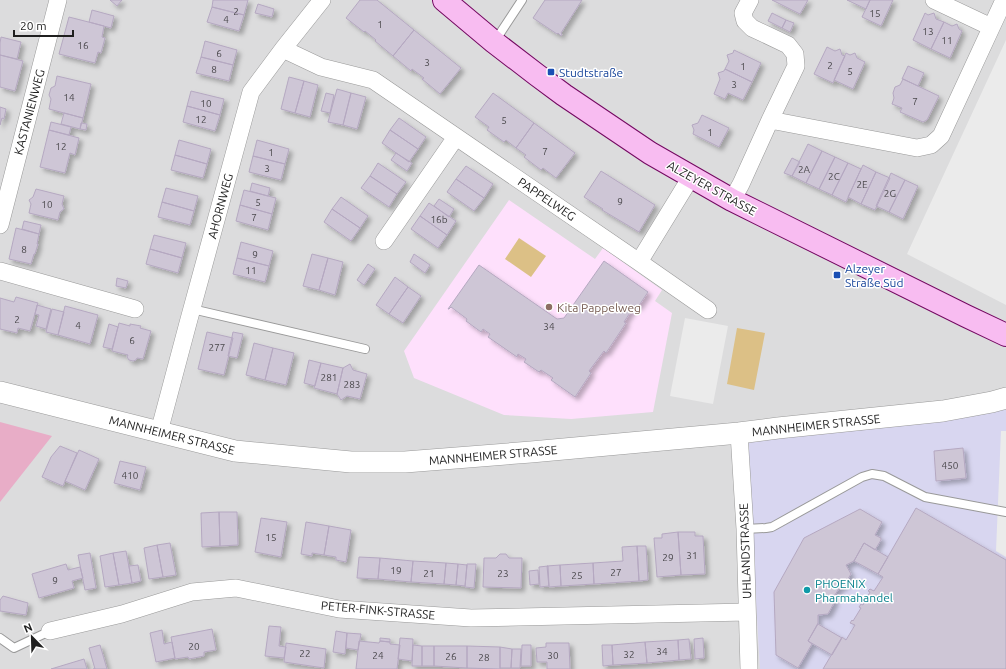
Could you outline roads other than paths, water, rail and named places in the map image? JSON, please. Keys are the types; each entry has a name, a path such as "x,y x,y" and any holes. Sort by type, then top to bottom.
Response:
{"main road":[{"name":"ALZEYER STRASSE","path":"444,0 494,42 564,95 650,154 732,200 1006,335"}],"street":[{"name":"KASTANIENWEG","path":"0,225 58,0"},
{"name":"AHORNWEG","path":"159,432 251,92 283,48 322,0"},
{"path":"732,200 741,184 796,66 795,54 788,45 752,28 745,21 743,13 750,0"},
{"path":"934,0 991,27"},
{"path":"770,120 917,148 931,145 941,136 1004,0"},
{"name":"PAPPELWEG","path":"283,48 320,67 373,80 708,310"},
{"path":"384,241 456,137"},
{"path":"639,262 691,177"},
{"path":"0,272 135,309"},
{"name":"MANNHEIMER STRASSE","path":"0,392 235,451 350,462 405,462 739,433 943,412 1001,396"},
{"name":"UHLANDSTRASSE","path":"739,433 745,530 748,669"},
{"name":"PETER-FINK-STRASSE","path":"50,631 122,614 192,592 236,588 338,609 471,618 747,612"}],"lane":[{"path":"494,42 522,0"},
{"path":"192,308 365,349"},
{"path":"745,530 772,527 862,477 872,474 884,476 925,497 1006,512"},
{"name":"PETER-FINK-STRASSE","path":"0,638 14,648 50,631"}],"place":[{"name":"Studtstraße","path":"551,72"},
{"name":"Alzeyer Straße Süd","path":"837,275"},
{"name":"Kita Pappelweg","path":"549,307"},
{"name":"PHOENIX Pharmahandel","path":"807,590"}]}
